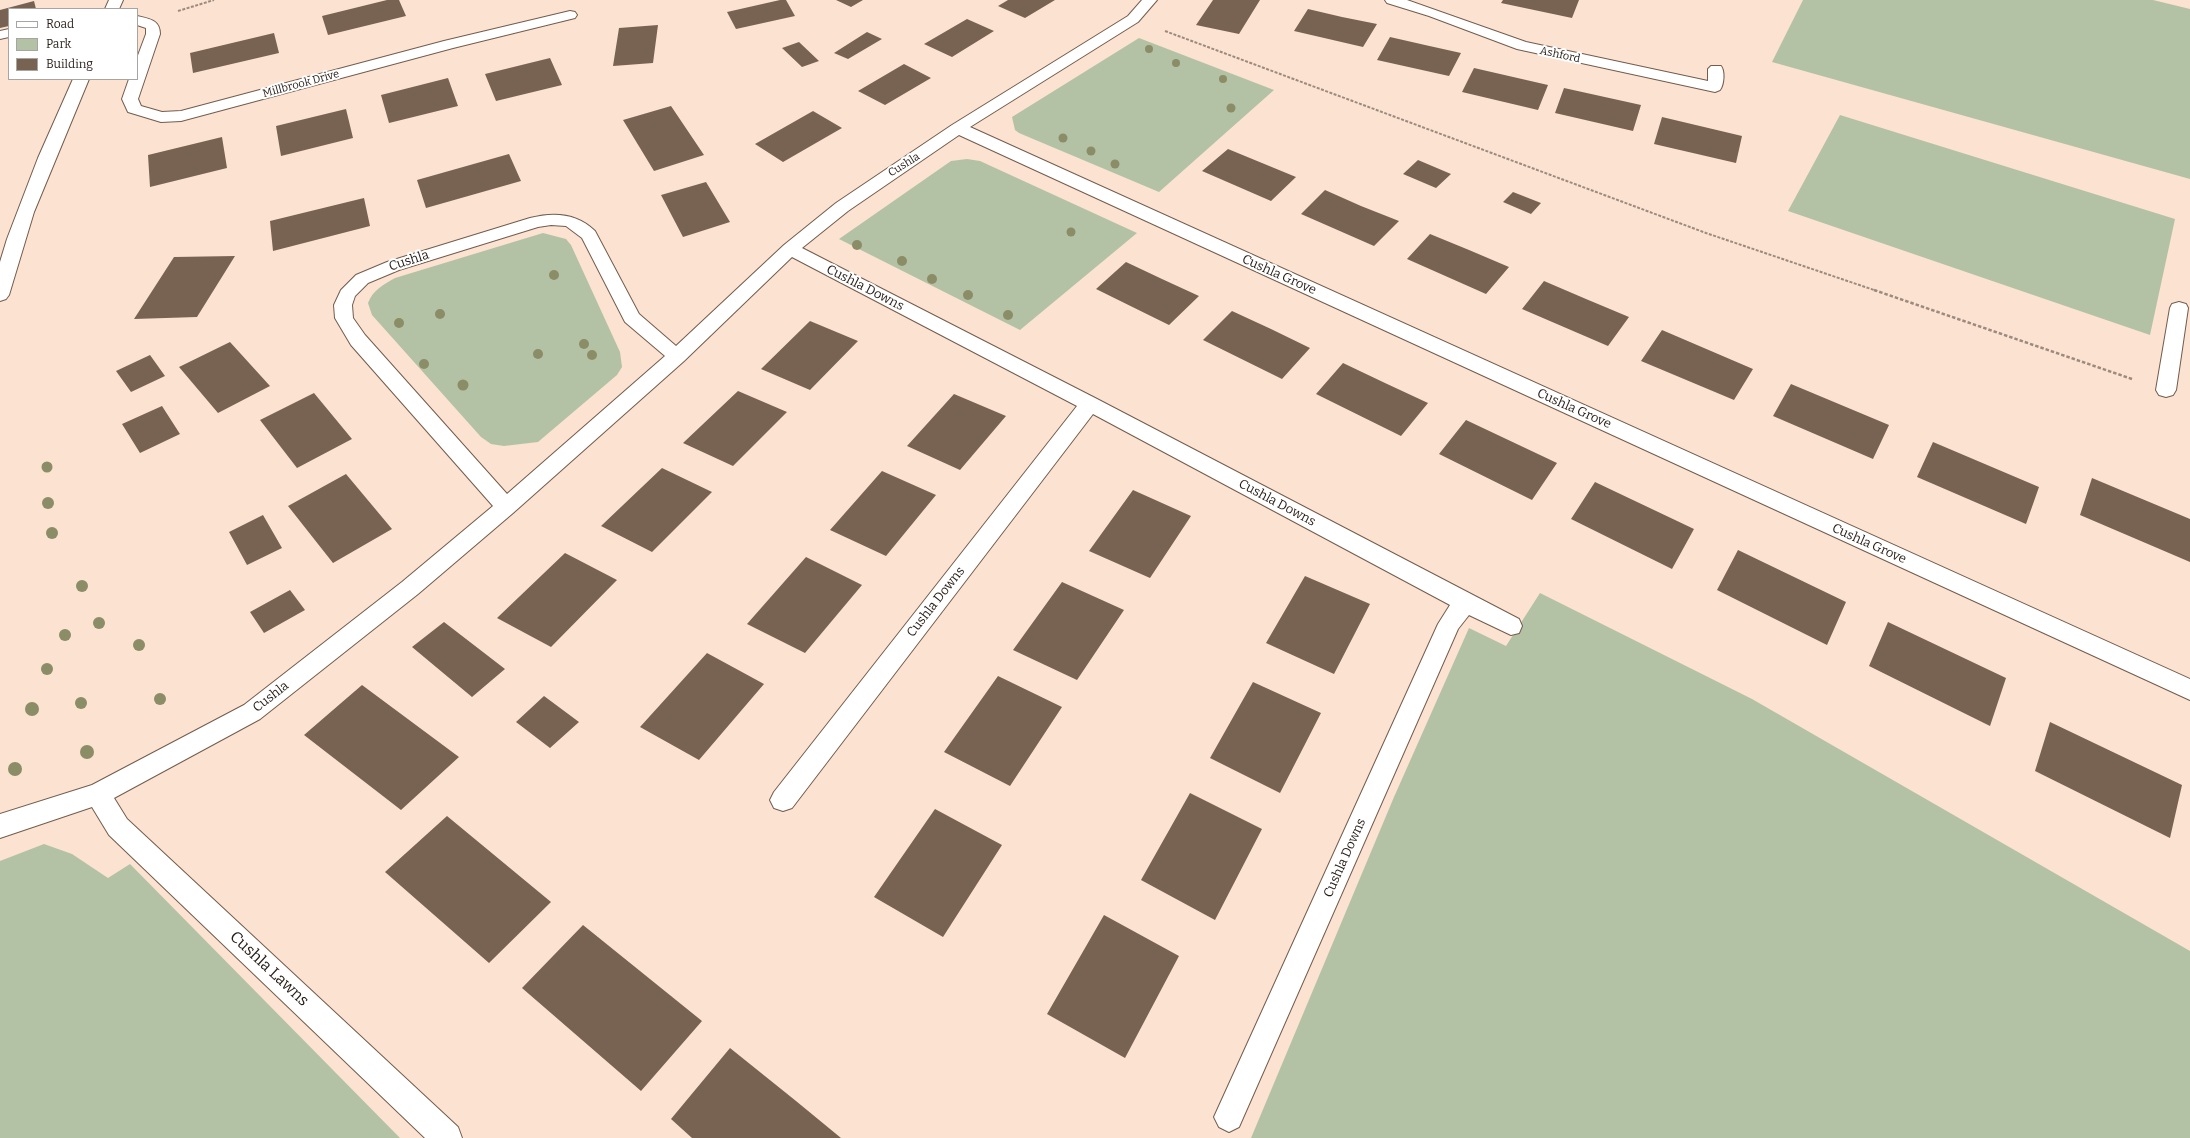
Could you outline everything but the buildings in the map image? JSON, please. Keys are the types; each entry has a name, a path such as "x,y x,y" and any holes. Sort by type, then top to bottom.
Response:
{"street":[{"name":"Cushla","path":"0,826 98,794 252,712 410,588 506,507 677,356 790,250 842,207 958,128 1133,19 1150,0"},
{"name":"Ashford","path":"1392,0 1434,13 1522,46 1715,87 1716,69"},
{"name":"Millbrook Drive","path":"137,80 130,99 134,109 161,117 181,116 449,44 570,16"},
{"name":"Millbrook Drive","path":"138,20 153,26 153,34 138,76"},
{"path":"0,294 19,230 44,165 81,80"},
{"name":"Cushla Grove","path":"958,128 2190,690"},
{"name":"Cushla","path":"506,507 358,340 344,318 343,305 347,294 353,286 362,279 392,266 536,222 552,219 569,220 582,226 589,235 632,318 644,330 677,356"},
{"name":"Cushla Downs","path":"790,250 1090,404 1511,626"},
{"path":"2166,390 2179,308"},
{"name":"Cushla Downs","path":"783,800 1090,404"},
{"name":"Cushla Downs","path":"1229,1117 1449,624 1465,602"},
{"name":"Cushla Lawns","path":"98,794 118,826 447,1138"}],"path":[{"path":"1133,19 1706,233 2166,390"}],"green space":[{"path":"1803,0 2153,0 2190,9 2190,179 1772,62"},
{"path":"1139,38 1274,90 1159,192 1019,133 1015,130 1012,117"},
{"path":"1840,115 2175,219 2150,335 1788,211"},
{"path":"967,159 980,161 1137,233 1020,330 839,239 951,161"},
{"path":"543,233 566,239 571,245 620,352 622,367 617,375 538,442 504,446 491,444 481,437 372,315 368,303 376,291 395,278"},
{"path":"1540,593 1752,699 2190,951 2190,1138 1251,1138 1394,797 1469,628 1506,646"},
{"path":"44,844 72,854 108,878 130,864 400,1138 0,1138 0,861"}]}
